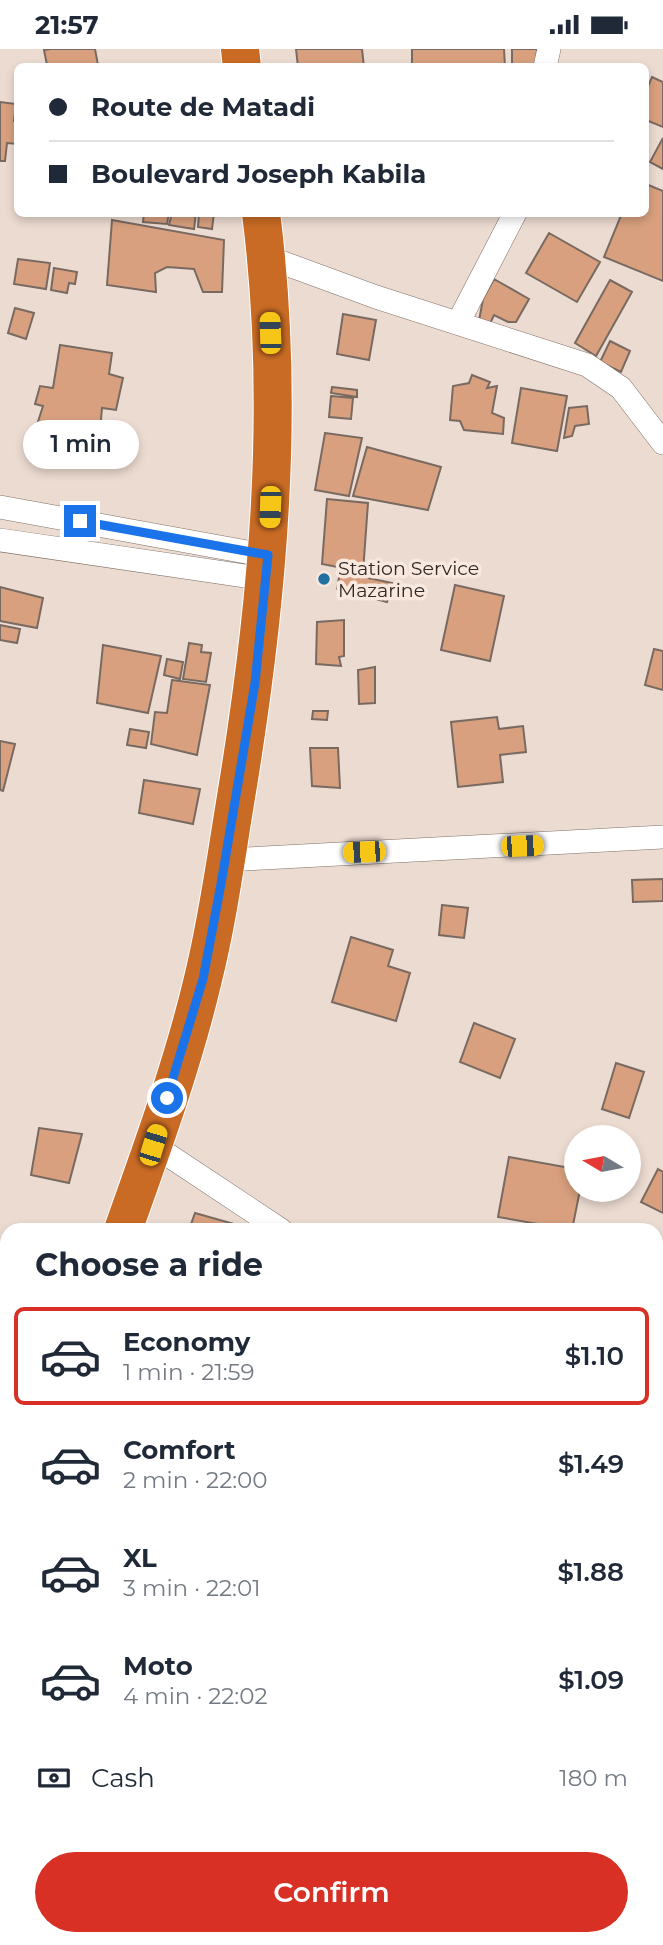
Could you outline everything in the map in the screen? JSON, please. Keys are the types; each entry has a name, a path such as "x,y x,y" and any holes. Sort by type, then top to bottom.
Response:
{"highway":[{"path":"125,1223 153,1145 203,979 255,683 267,567 273,410 267,257 262,217"}],"street":[{"path":"458,323 513,217"},
{"path":"267,257 376,297 587,365 621,388 663,443"},
{"path":"0,507 267,567"},
{"path":"0,540 267,567"},
{"path":"226,860 663,837"},
{"path":"153,1145 270,1223"}],"building":[{"path":"95,49 98,63 47,63 44,50"},
{"path":"296,49 362,49 364,63 298,63"},
{"path":"412,49 504,49 505,63 412,63"},
{"path":"512,49 537,49 536,63 512,63"},
{"path":"652,77 663,82 663,127 649,121 649,84"},
{"path":"0,102 14,104 14,144 7,143 5,161 0,161"},
{"path":"663,138 663,169 650,162"},
{"path":"649,185 663,191 663,281 604,257 620,217 649,217"},
{"path":"144,217 168,217 167,224 143,222"},
{"path":"171,217 196,217 194,229 169,225"},
{"path":"199,217 214,217 212,229 198,227"},
{"path":"112,220 224,240 222,292 203,292 194,269 167,267 155,273 156,292 107,285"},
{"path":"549,233 600,262 577,302 526,273"},
{"path":"18,259 50,263 46,289 14,284"},
{"path":"54,268 77,272 75,284 69,283 67,293 51,290"},
{"path":"494,279 529,299 516,322 508,322 494,315 488,328 478,326 483,299"},
{"path":"610,280 632,292 596,356 575,343"},
{"path":"15,308 34,313 26,339 8,333"},
{"path":"343,314 376,320 369,360 337,354"},
{"path":"610,341 630,351 621,372 600,362"},
{"path":"60,345 112,353 109,374 123,378 116,410 102,408 99,443 36,428 43,406 35,404 40,386 53,388"},
{"path":"472,375 490,382 487,388 497,386 492,413 504,418 503,434 464,430 460,421 450,420 453,386 469,383"},
{"path":"332,387 357,390 357,397 331,393"},
{"path":"521,388 567,396 557,451 512,443"},
{"path":"331,396 353,398 351,419 329,417"},
{"path":"587,406 589,424 575,426 572,436 564,438 569,408"},
{"path":"325,433 362,438 349,496 315,490"},
{"path":"367,447 441,467 428,510 353,496"},
{"path":"327,499 368,503 363,572 322,564"},
{"path":"340,572 392,583 387,602 337,589"},
{"path":"455,585 504,596 490,661 441,650"},
{"path":"0,587 43,598 37,628 0,621"},
{"path":"344,620 344,656 339,657 341,666 316,664 317,622"},
{"path":"0,625 20,629 17,643 0,640"},
{"path":"189,643 202,645 201,652 211,653 206,682 183,679"},
{"path":"103,645 161,656 148,713 97,703"},
{"path":"654,649 663,651 663,690 645,685"},
{"path":"167,659 183,662 180,679 164,675"},
{"path":"375,667 375,703 359,704 358,670"},
{"path":"172,680 210,685 197,755 151,744 155,712 167,713"},
{"path":"313,711 328,711 327,720 312,719"},
{"path":"497,717 499,729 523,726 526,752 500,755 503,782 458,787 451,722"},
{"path":"130,729 149,732 146,748 127,745"},
{"path":"0,741 15,744 3,791 0,790"},
{"path":"310,748 338,748 340,788 312,786"},
{"path":"144,780 200,789 193,824 139,813"},
{"path":"663,879 663,901 633,902 632,880"},
{"path":"442,905 468,908 464,938 439,935"},
{"path":"351,937 393,950 388,966 410,973 396,1021 332,1002"},
{"path":"474,1023 515,1039 500,1078 460,1062"},
{"path":"616,1063 644,1072 629,1118 602,1109"},
{"path":"39,1128 82,1134 69,1183 31,1175"},
{"path":"509,1157 564,1167 564,1202 578,1202 573,1223 532,1223 498,1217"},
{"path":"658,1169 663,1172 663,1213 641,1202"},
{"path":"195,1213 230,1223 191,1223"}],"place":[{"name":"Station Service Mazarine","path":"324,579"}],"route":[{"path":"80,521 268,555 255,683 221,884 203,979 167,1098"}]}
